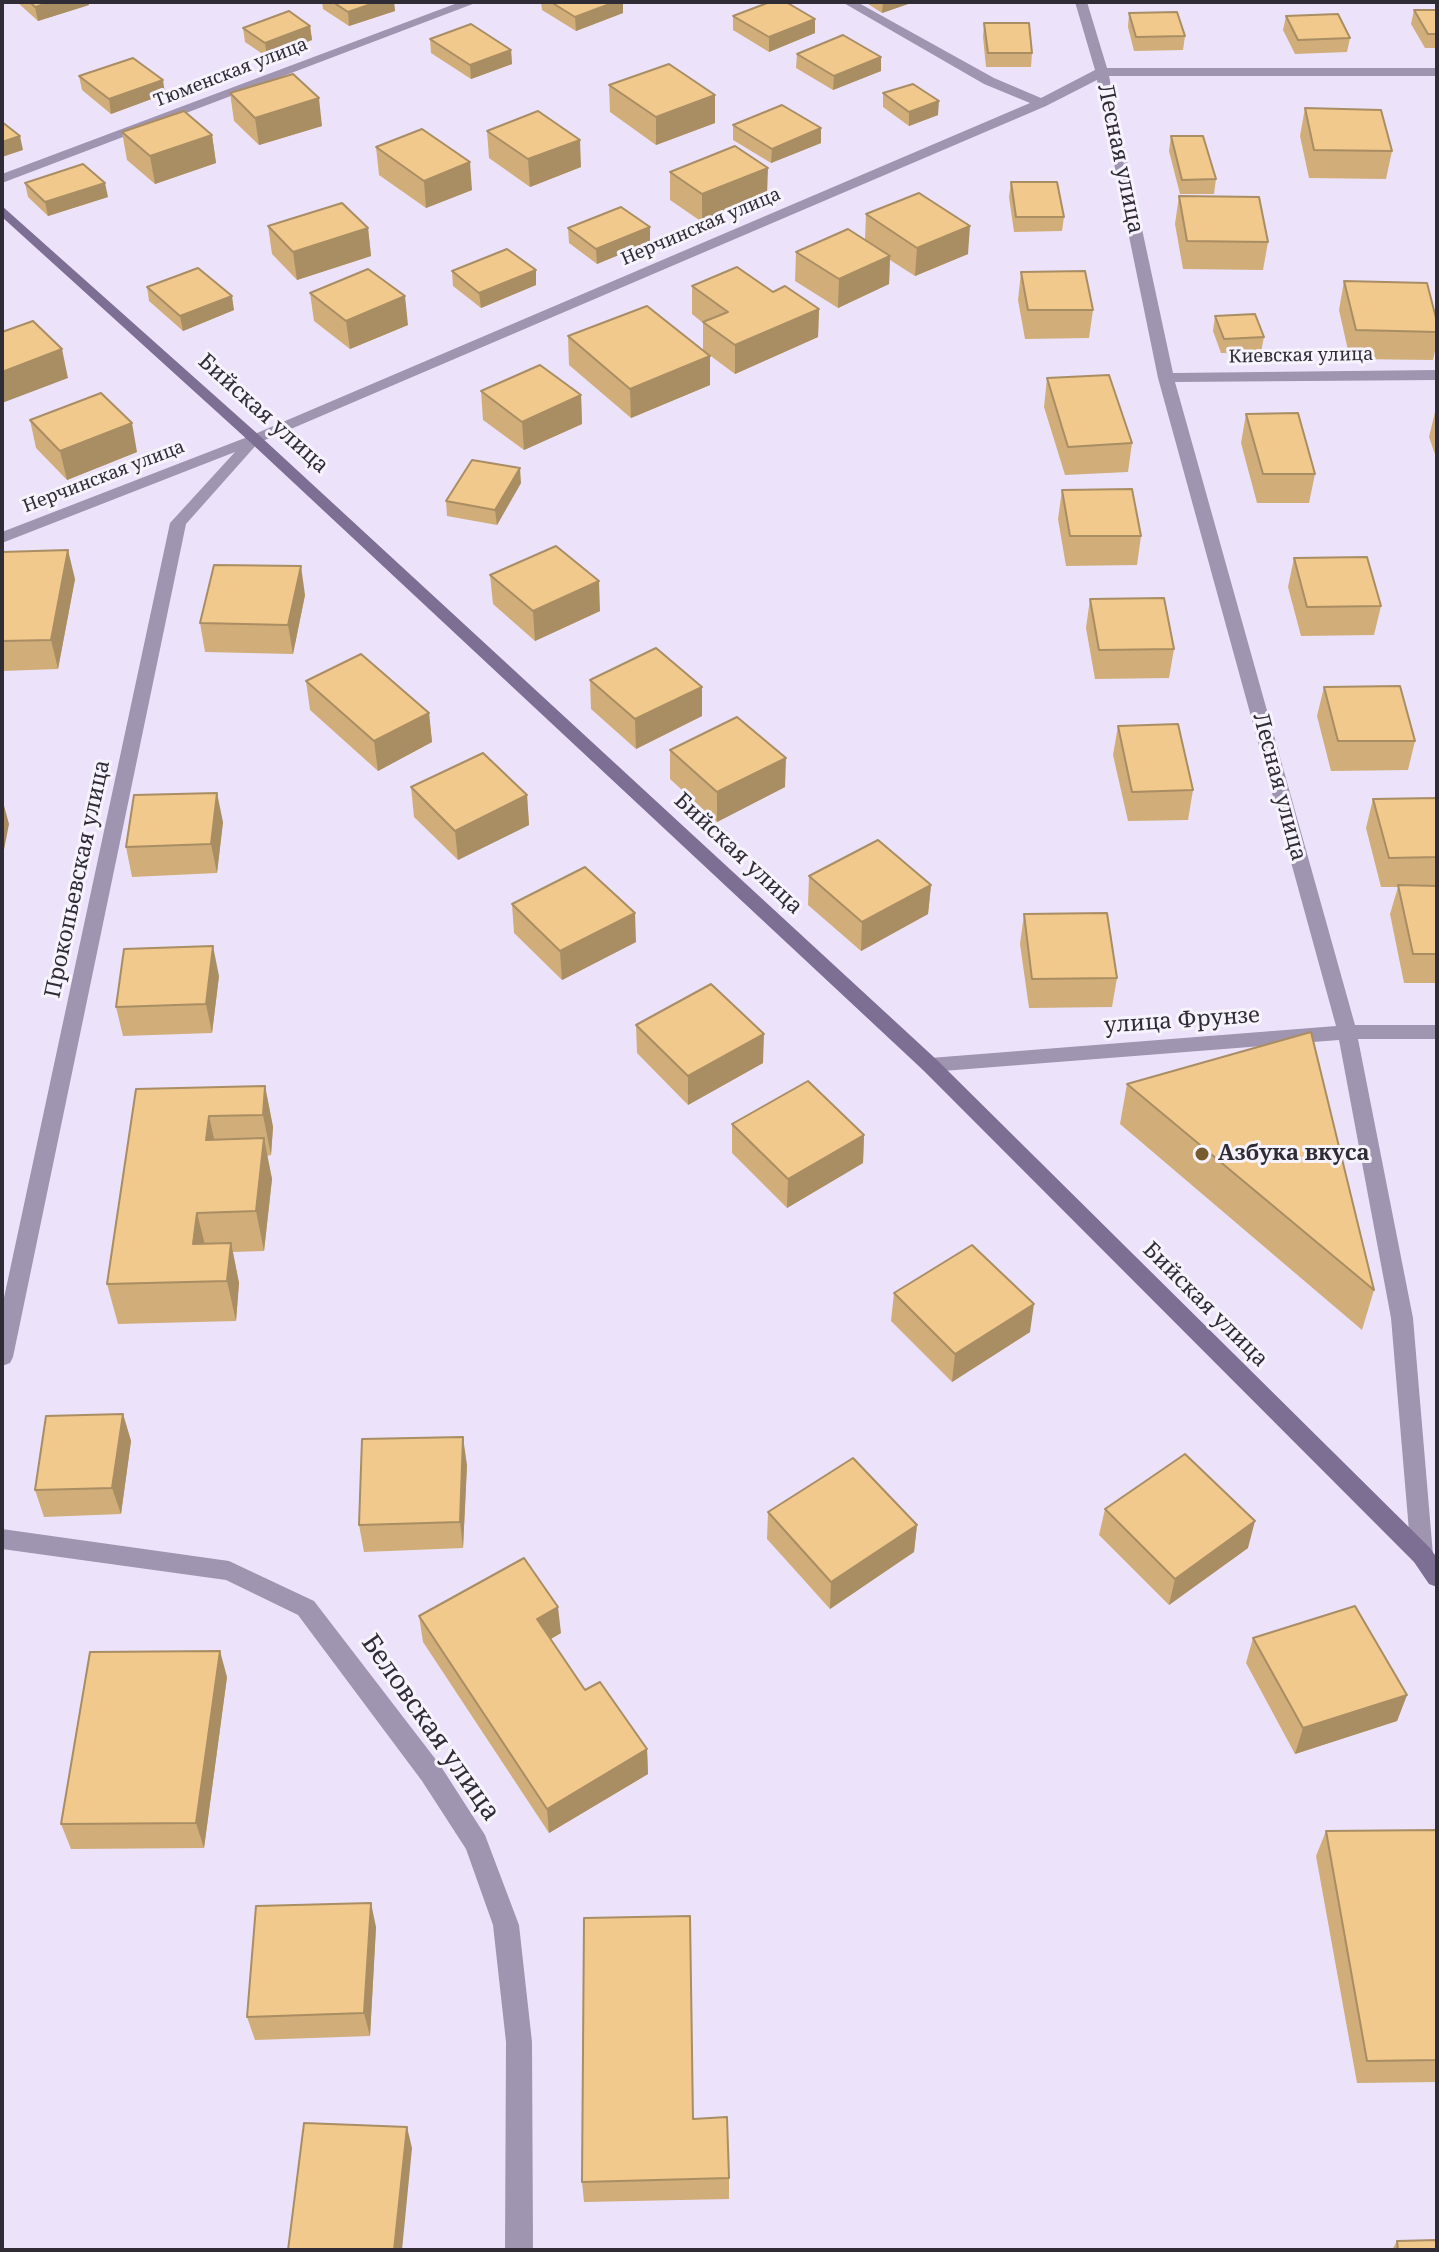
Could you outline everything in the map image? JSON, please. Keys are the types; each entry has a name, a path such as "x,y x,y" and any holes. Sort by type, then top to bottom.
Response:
{"street":[{"name":"Бийская улица","path":"2,210 255,439 930,1065 1422,1555"},
{"name":"Лесная улица","path":"1422,1555 1437,1577"}],"lane":[{"name":"Тюменская улица","path":"2,179 472,2"},
{"path":"848,2 989,81 1041,103"},
{"name":"Лесная улица","path":"1081,2 1102,72 1166,378 1347,1032 1402,1318 1422,1555"},
{"name":"Нерчинская улица","path":"2,538 255,439 1041,103 1102,72 1437,72"},
{"name":"Киевская улица","path":"1166,378 1437,375"},
{"name":"Прокопьевская улица","path":"2,1357 178,523 255,439"},
{"name":"улица Фрунзе","path":"930,1065 1347,1032 1437,1032"},
{"name":"Беловская улица","path":"2,1539 229,1571 306,1608 431,1773 476,1843 506,1925 519,2042 519,2250"}],"building":[{"path":"30,2 51,2 35,7"},
{"path":"333,2 377,2 348,12"},
{"path":"551,2 615,2 575,17"},
{"path":"770,2 786,2 815,19 769,37 733,16"},
{"path":"1414,10 1437,10 1437,34 1428,34"},
{"path":"289,11 310,26 265,43 243,28"},
{"path":"1177,12 1185,36 1136,37 1129,13"},
{"path":"1338,14 1350,38 1298,40 1286,16"},
{"path":"984,23 1029,23 1032,53 988,53"},
{"path":"471,24 511,50 470,65 430,39"},
{"path":"843,35 881,57 834,76 797,54"},
{"path":"133,58 163,80 109,99 79,76"},
{"path":"669,64 715,95 656,117 609,85"},
{"path":"293,74 319,98 255,118 230,93"},
{"path":"913,84 939,101 909,112 883,93"},
{"path":"782,105 821,128 772,149 733,125"},
{"path":"1305,108 1381,110 1392,151 1314,150"},
{"path":"184,111 212,135 150,156 122,132"},
{"path":"538,111 580,140 528,159 487,131"},
{"path":"2,122 20,136 2,142"},
{"path":"422,129 470,162 424,181 376,147"},
{"path":"1171,136 1203,136 1216,179 1182,180"},
{"path":"735,146 768,168 702,194 670,172"},
{"path":"83,164 105,183 45,202 25,183"},
{"path":"1011,182 1057,182 1064,217 1016,217"},
{"path":"919,193 970,226 917,248 866,214"},
{"path":"1179,196 1259,197 1268,242 1187,241"},
{"path":"342,203 368,228 293,252 268,226"},
{"path":"621,207 650,227 596,249 568,228"},
{"path":"848,229 890,256 839,279 796,252"},
{"path":"507,249 536,270 479,293 452,271"},
{"path":"737,267 773,292 785,286 819,309 735,345 703,322 728,312 692,286"},
{"path":"198,268 232,296 180,316 147,287"},
{"path":"368,269 405,296 346,321 310,293"},
{"path":"1085,271 1093,310 1028,310 1021,272"},
{"path":"1344,281 1427,283 1437,332 1356,330"},
{"path":"647,306 710,356 630,389 568,336"},
{"path":"1255,314 1264,337 1224,339 1215,316"},
{"path":"33,321 62,349 2,372 2,332"},
{"path":"540,365 581,395 522,422 481,391"},
{"path":"1109,375 1132,443 1068,447 1047,378"},
{"path":"101,393 132,423 60,451 30,420"},
{"path":"1298,413 1315,474 1263,474 1246,414"},
{"path":"472,460 520,468 495,510 446,501"},
{"path":"1132,489 1141,536 1070,536 1062,490"},
{"path":"556,546 599,581 533,611 490,575"},
{"path":"68,550 51,640 2,641 2,552"},
{"path":"1367,557 1381,606 1307,607 1294,558"},
{"path":"214,565 301,566 288,625 200,623"},
{"path":"1164,598 1174,649 1099,650 1090,599"},
{"path":"656,648 702,687 635,719 590,680"},
{"path":"361,654 429,713 374,741 306,681"},
{"path":"1400,686 1415,741 1338,741 1324,687"},
{"path":"737,717 786,758 717,792 670,750"},
{"path":"1178,724 1193,790 1132,792 1118,726"},
{"path":"483,753 527,795 455,831 411,787"},
{"path":"217,793 211,844 126,847 134,795"},
{"path":"1437,798 1437,857 1389,858 1373,799"},
{"path":"878,840 931,885 862,922 809,876"},
{"path":"585,867 635,913 560,951 512,904"},
{"path":"1398,885 1437,886 1437,954 1413,954"},
{"path":"1107,913 1117,978 1032,979 1024,914"},
{"path":"213,946 206,1004 116,1007 124,949"},
{"path":"711,984 764,1034 688,1076 636,1025"},
{"path":"1311,1032 1374,1290 1127,1084"},
{"path":"808,1081 864,1135 788,1179 732,1124"},
{"path":"265,1086 263,1115 209,1116 206,1140 264,1138 256,1211 197,1213 193,1244 231,1243 227,1281 107,1284 136,1089"},
{"path":"972,1245 1034,1304 955,1354 894,1293"},
{"path":"123,1414 112,1488 35,1490 46,1416"},
{"path":"463,1437 460,1522 359,1525 362,1439"},
{"path":"1185,1454 1255,1521 1175,1579 1105,1509"},
{"path":"853,1458 917,1525 831,1582 768,1512"},
{"path":"524,1558 558,1607 537,1619 585,1690 600,1682 647,1749 547,1809 419,1616"},
{"path":"1355,1606 1407,1695 1303,1728 1253,1638"},
{"path":"220,1651 196,1823 61,1824 90,1652"},
{"path":"1437,1830 1437,2060 1367,2061 1326,1831"},
{"path":"371,1903 364,2013 247,2017 256,1906"},
{"path":"690,1916 693,2119 727,2117 729,2178 582,2182 584,1918"},
{"path":"304,2123 407,2127 394,2250 288,2250"},
{"path":"1437,2240 1437,2250 1398,2250 1397,2241"}],"place":[{"name":"Азбука вкуса","path":"1202,1154"}]}
